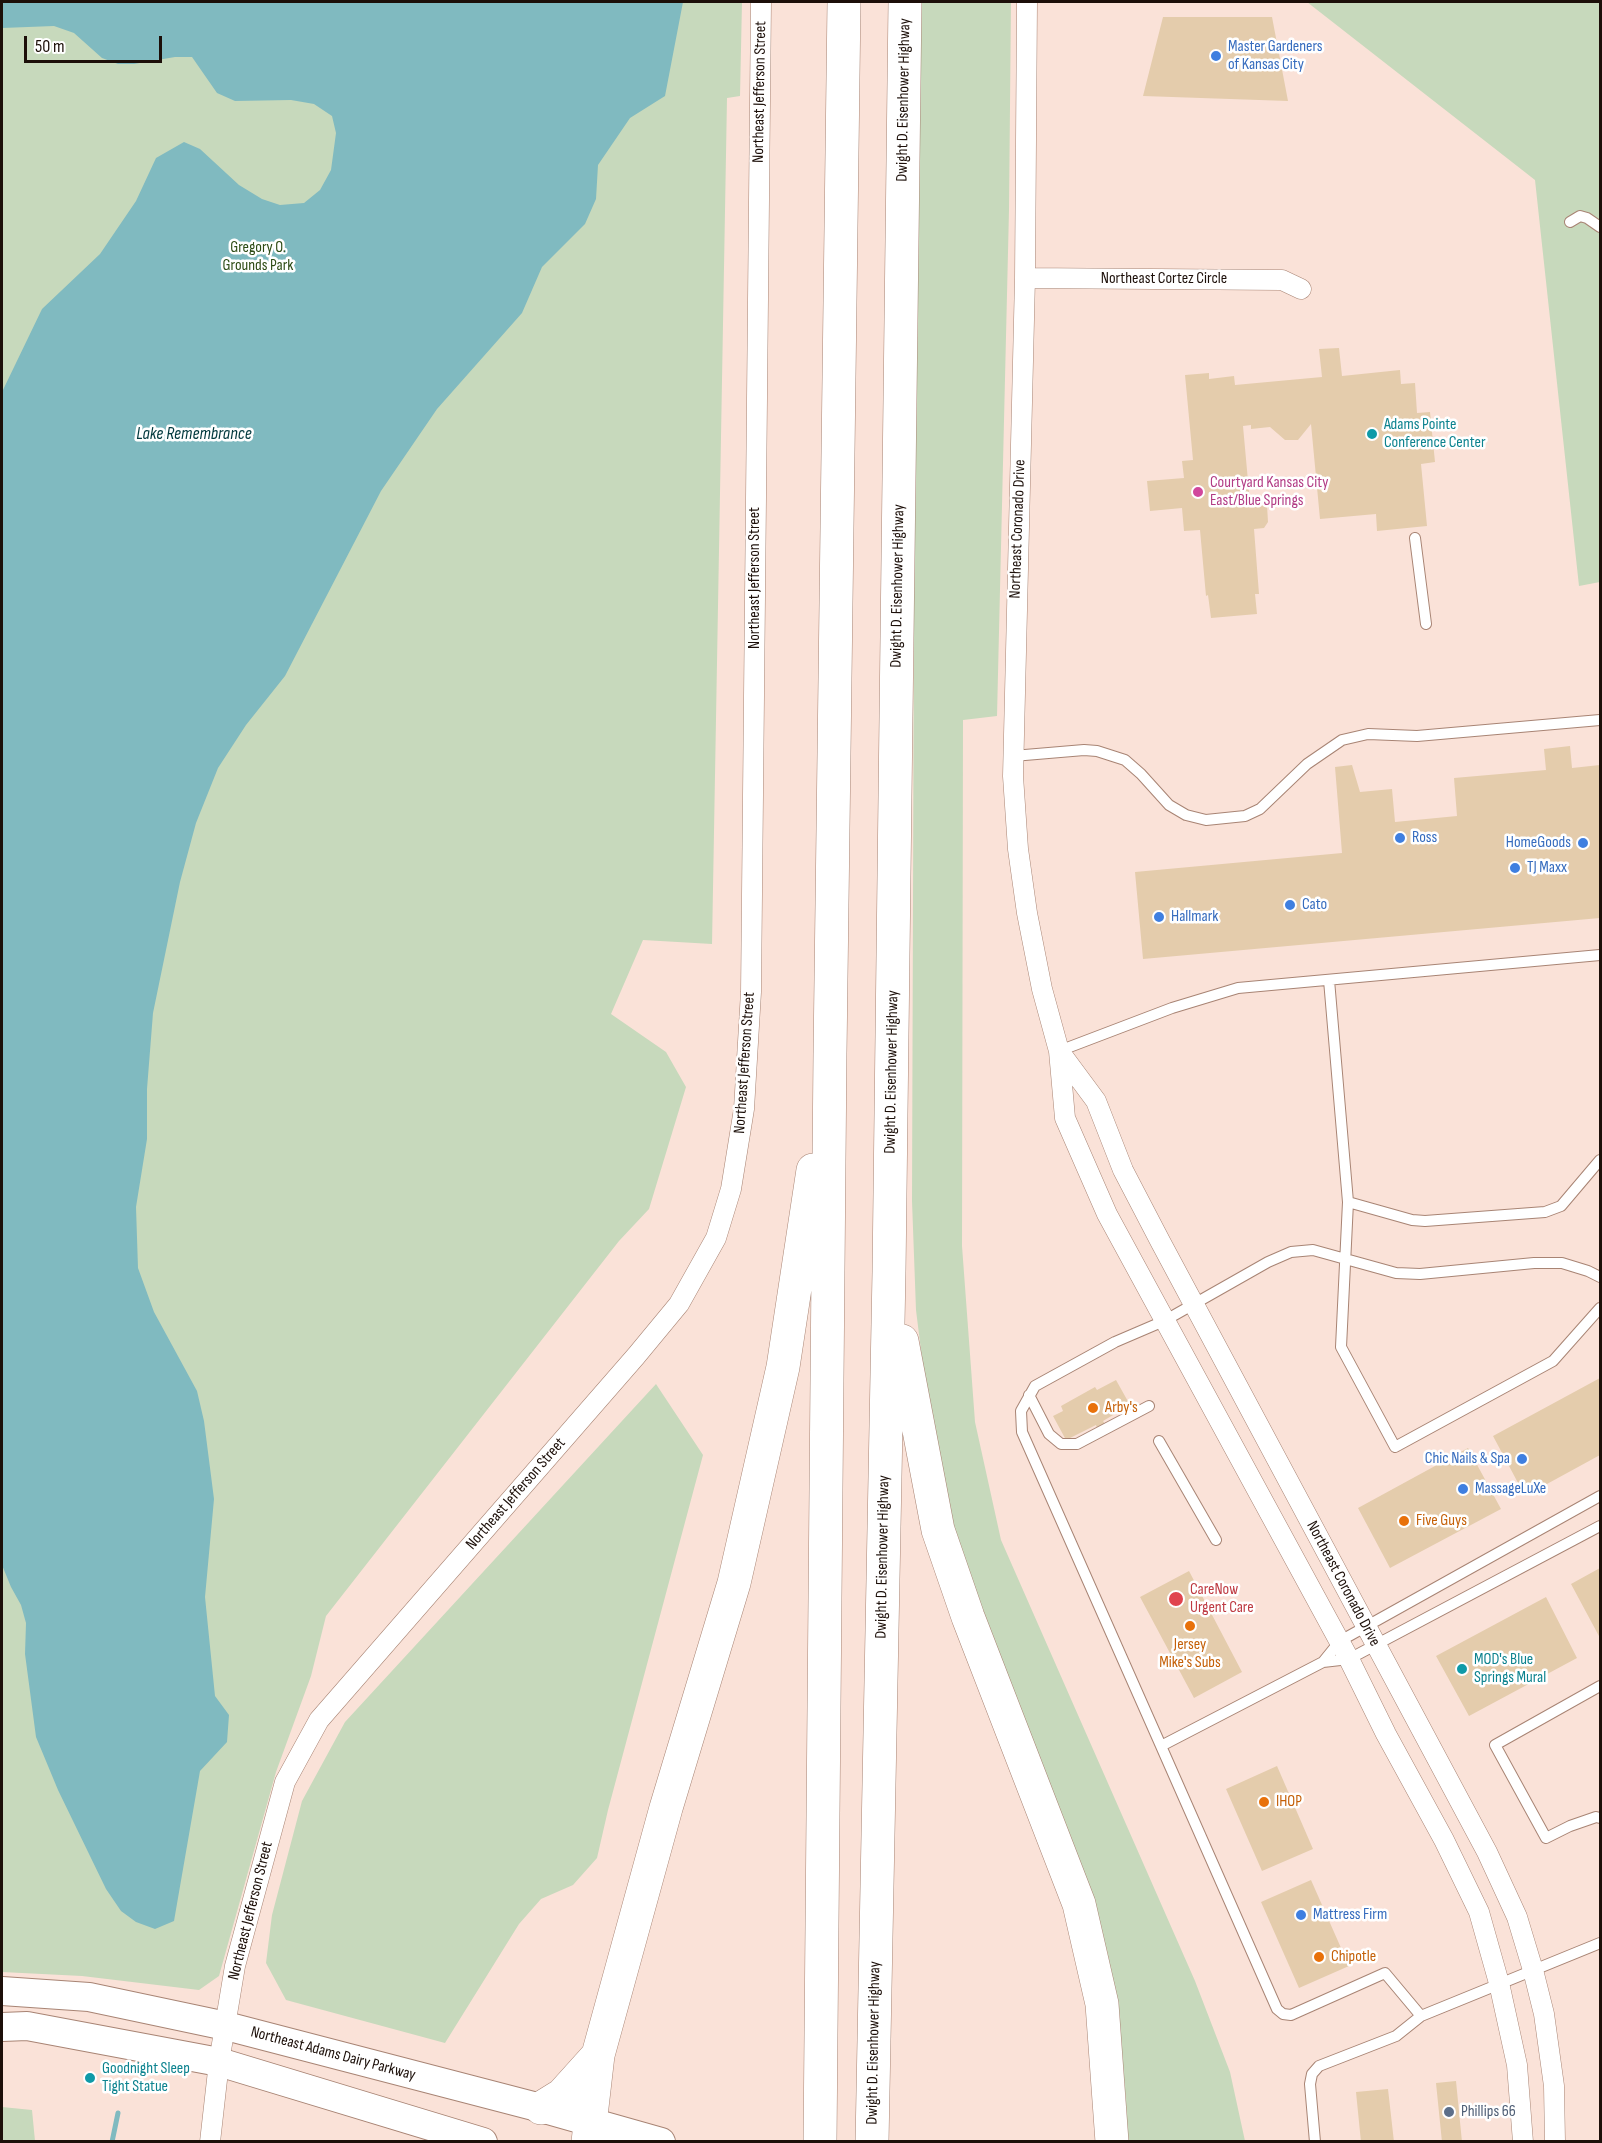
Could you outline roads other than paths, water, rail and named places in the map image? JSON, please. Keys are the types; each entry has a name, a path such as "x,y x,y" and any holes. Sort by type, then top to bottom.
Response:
{"highway":[{"path":"820,2142 830,1053 844,2"},
{"name":"Dwight D. Eisenhower Highway","path":"872,2142 889,1272 905,2"},
{"path":"589,2132 598,2055 666,1808 734,1582 783,1367 830,1053"},
{"path":"889,1272 938,1530 968,1617 1079,1904 1102,2004 1112,2142"},
{"path":"541,2108 562,2095 598,2055"}],"main road":[{"name":"Northeast Adams Dairy Parkway","path":"2,1992 89,1997 226,2026 541,2108 589,2132 660,2142"},
{"path":"2,2027 27,2026 219,2062 483,2142"}],"street":[{"name":"Northeast Jefferson Street","path":"210,2142 219,2062 235,1966 285,1782 319,1720 679,1304 716,1238 730,1189 744,1109 751,992 761,2"},
{"name":"Northeast Coronado Drive","path":"1027,2 1025,278 1013,756 1018,849 1027,913 1042,989 1059,1051 1065,1118 1107,1214 1340,1641 1479,1912 1499,1983 1517,2065 1523,2142"},
{"name":"Northeast Cortez Circle","path":"1025,278 1282,280 1301,289"},
{"name":"Northeast Coronado Drive","path":"1059,1051 1096,1101 1124,1170 1487,1852 1516,1917 1544,2014 1554,2086 1555,2142"}],"lane":[{"path":"1570,222 1580,216 1600,227"},
{"path":"1415,538 1426,624"},
{"path":"1013,756 1084,750 1097,751 1125,760 1169,805 1186,815 1206,820 1245,816 1260,809 1307,764 1342,740 1368,734 1417,736 1600,720"},
{"path":"1059,1051 1225,991 1600,955"},
{"path":"1329,980 1348,1202 1341,1347 1395,1448 1553,1361 1600,1308"},
{"path":"1348,1202 1412,1220 1425,1221 1545,1212 1561,1206 1600,1160"},
{"path":"1421,2016 1385,1973 1291,2015 1283,2014 1277,2009 1022,1432 1021,1411 1035,1386 1115,1342 1164,1321 1268,1262 1291,1252 1313,1250 1396,1273 1420,1274 1534,1263 1562,1263 1600,1277"},
{"path":"1029,1395 1049,1434 1061,1444 1077,1444 1149,1406"},
{"path":"1159,1441 1216,1540"},
{"path":"1323,1662 1340,1641 1600,1496"},
{"path":"1161,1746 1323,1662 1349,1659 1600,1526"},
{"path":"1600,1686 1495,1745 1546,1838 1570,1826 1596,1817 1600,1818"},
{"path":"1315,2142 1310,2084 1312,2074 1319,2066 1396,2036 1421,2016 1600,1943"}],"water":[{"name":"Lake Remembrance","path":"2,2 683,2 665,96 630,118 598,165 596,199 585,224 542,267 522,313 437,409 381,491 285,676 246,725 218,768 196,823 180,882 153,1013 147,1089 147,1139 136,1207 138,1268 154,1312 197,1391 204,1421 214,1499 205,1597 215,1696 229,1715 227,1742 200,1771 174,1921 155,1929 136,1922 121,1911 106,1889 58,1790 36,1737 25,1654 26,1623 21,1605 2,1565 2,392 42,309 100,254 136,201 156,158 184,142 200,149 239,185 262,199 280,205 304,203 320,190 331,170 336,133 332,116 314,104 291,100 235,101 217,93 192,57 118,64 102,58 74,33 54,26 2,28"}],"waterway":[{"path":"112,2142 118,2113"}],"place":[{"name":"Master Gardeners of Kansas City","path":"1216,56"},
{"name":"Adams Pointe Conference Center","path":"1372,434"},
{"name":"Courtyard Kansas City East/Blue Springs","path":"1198,492"},
{"name":"Ross","path":"1400,838"},
{"name":"HomeGoods","path":"1583,843"},
{"name":"TJ Maxx","path":"1515,868"},
{"name":"Cato","path":"1290,905"},
{"name":"Hallmark","path":"1159,917"},
{"name":"Arby's","path":"1093,1408"},
{"name":"Chic Nails & Spa","path":"1522,1459"},
{"name":"MassageLuXe","path":"1463,1489"},
{"name":"Five Guys","path":"1404,1521"},
{"name":"CareNow Urgent Care","path":"1176,1599"},
{"name":"Jersey Mike's Subs","path":"1190,1626"},
{"name":"MOD's Blue Springs Mural","path":"1462,1669"},
{"name":"IHOP","path":"1264,1802"},
{"name":"Mattress Firm","path":"1301,1915"},
{"name":"Chipotle","path":"1319,1957"},
{"name":"Goodnight Sleep Tight Statue","path":"90,2078"},
{"name":"Phillips 66","path":"1449,2112"}],"park label":[{"name":"Gregory O. Grounds Park","path":"258,257"}]}
